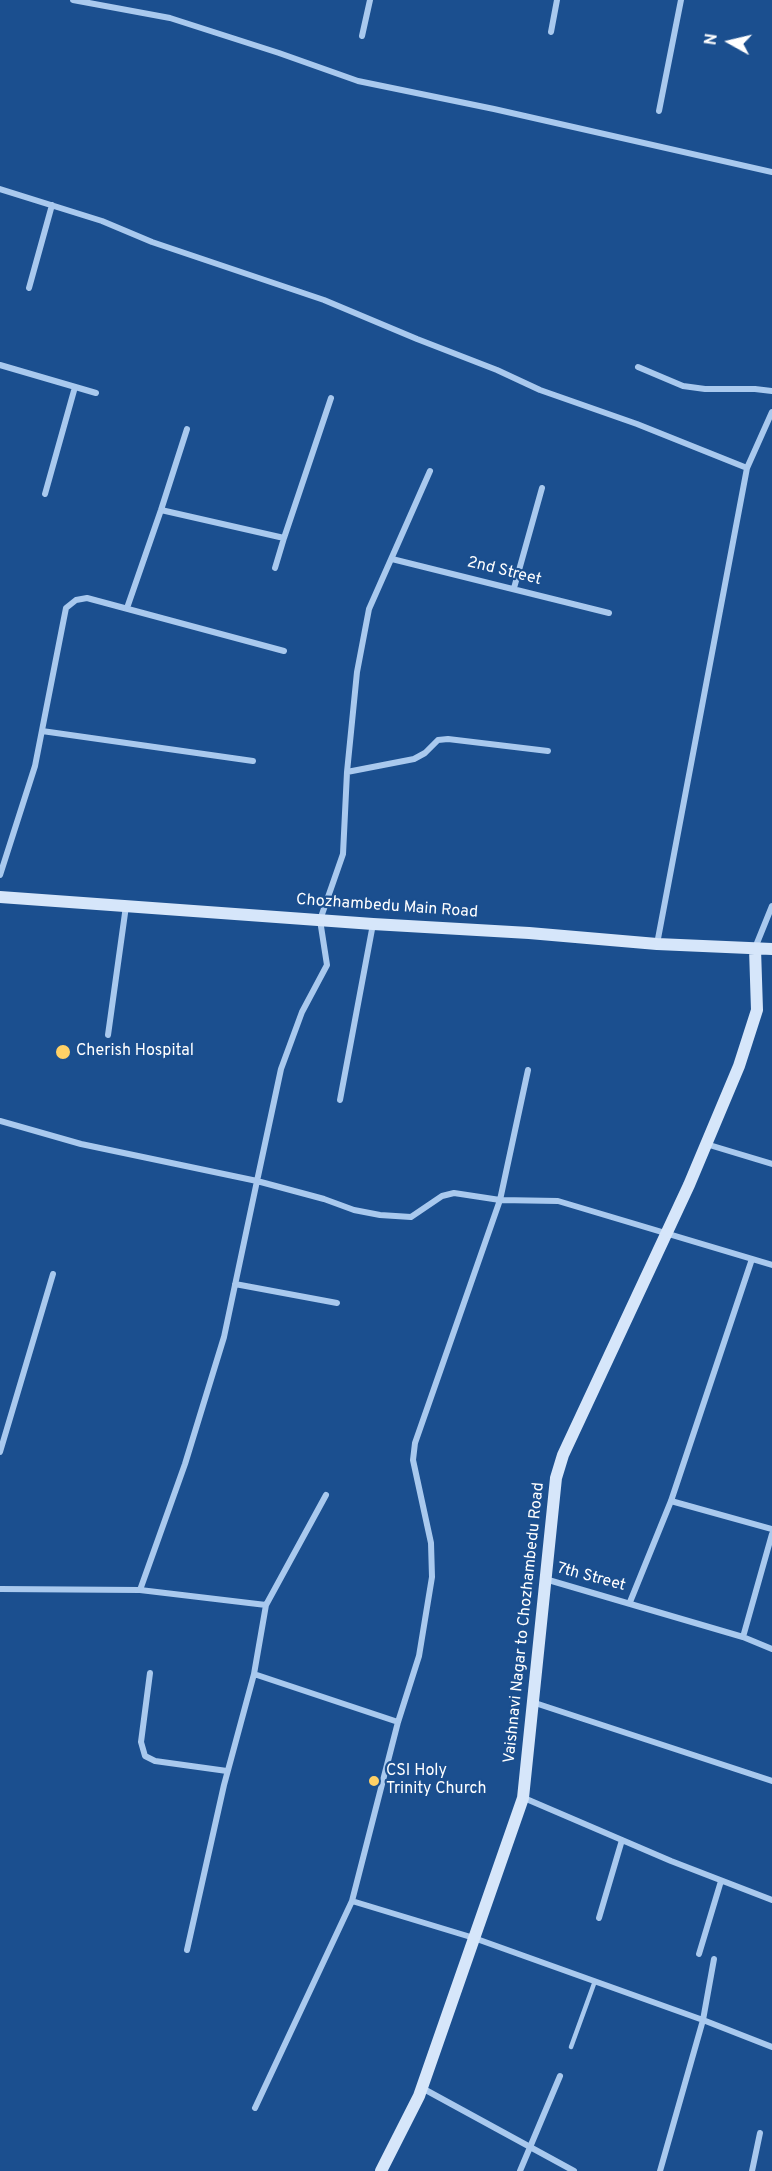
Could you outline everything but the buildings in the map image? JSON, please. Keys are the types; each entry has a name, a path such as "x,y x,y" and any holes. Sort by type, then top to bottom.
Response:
{"street":[{"path":"73,0 170,18 279,52 358,81 494,109 772,172"},
{"path":"362,36 370,0"},
{"path":"551,32 557,0"},
{"path":"659,111 681,0"},
{"path":"0,189 102,221 152,242 324,300 497,370 540,390 637,424 747,468"},
{"path":"29,288 52,206"},
{"path":"0,365 96,393"},
{"path":"638,367 683,387 772,391"},
{"path":"45,494 75,387"},
{"path":"274,568 331,398"},
{"path":"657,944 747,468 772,412"},
{"path":"127,608 187,429"},
{"path":"140,1590 185,1464 224,1336 281,1069 302,1012 327,965 320,920 343,854 347,772 357,672 369,609 430,471"},
{"path":"514,588 542,488"},
{"path":"161,510 284,538"},
{"name":"2nd Street","path":"392,559 609,613"},
{"path":"0,875 35,766 66,608 76,600 87,598 284,651"},
{"path":"42,731 253,761"},
{"path":"347,772 414,759 425,753 438,740 448,739 548,751"},
{"name":"Chozhambedu Main Road","path":"0,897 529,933 657,944 772,948"},
{"path":"108,1035 126,906"},
{"path":"755,949 772,906"},
{"path":"340,1100 373,924"},
{"name":"Vaishnavi Nagar to Chozhambedu Road","path":"381,2171 422,2087 523,1798 556,1478 563,1455 706,1144 739,1066 757,1010 755,949"},
{"path":"255,2108 352,1901 398,1722 419,1656 432,1577 431,1543 413,1460 415,1443 500,1200 528,1070"},
{"path":"0,1121 81,1144 257,1180 354,1210 380,1215 411,1217 442,1196 454,1193 500,1200 558,1202 772,1265"},
{"path":"706,1144 772,1164"},
{"path":"630,1602 671,1501 752,1259"},
{"path":"0,1452 53,1274"},
{"path":"235,1284 337,1303"},
{"path":"0,1425 8,1427"},
{"path":"187,1950 227,1771 254,1674 266,1605 326,1495"},
{"path":"671,1501 772,1529"},
{"path":"743,1637 772,1534"},
{"name":"7th Street","path":"545,1579 630,1602 772,1648"},
{"path":"0,1589 140,1590 266,1605"},
{"path":"150,1673 141,1742 145,1756 155,1761 227,1771"},
{"path":"254,1674 398,1722"},
{"path":"532,1702 772,1781"},
{"path":"523,1798 772,1900"},
{"path":"599,1918 622,1840"},
{"path":"699,1954 721,1881"},
{"path":"352,1901 474,1938 704,2020 772,2047"},
{"path":"660,2171 704,2020 714,1959"},
{"path":"520,2171 560,2076"},
{"path":"422,2087 574,2171"},
{"path":"752,2171 760,2133"}],"lane":[{"path":"571,2047 595,1981"}],"place":[{"name":"Cherish Hospital","path":"63,1052"},
{"name":"CSI Holy Trinity Church","path":"374,1781"}]}
